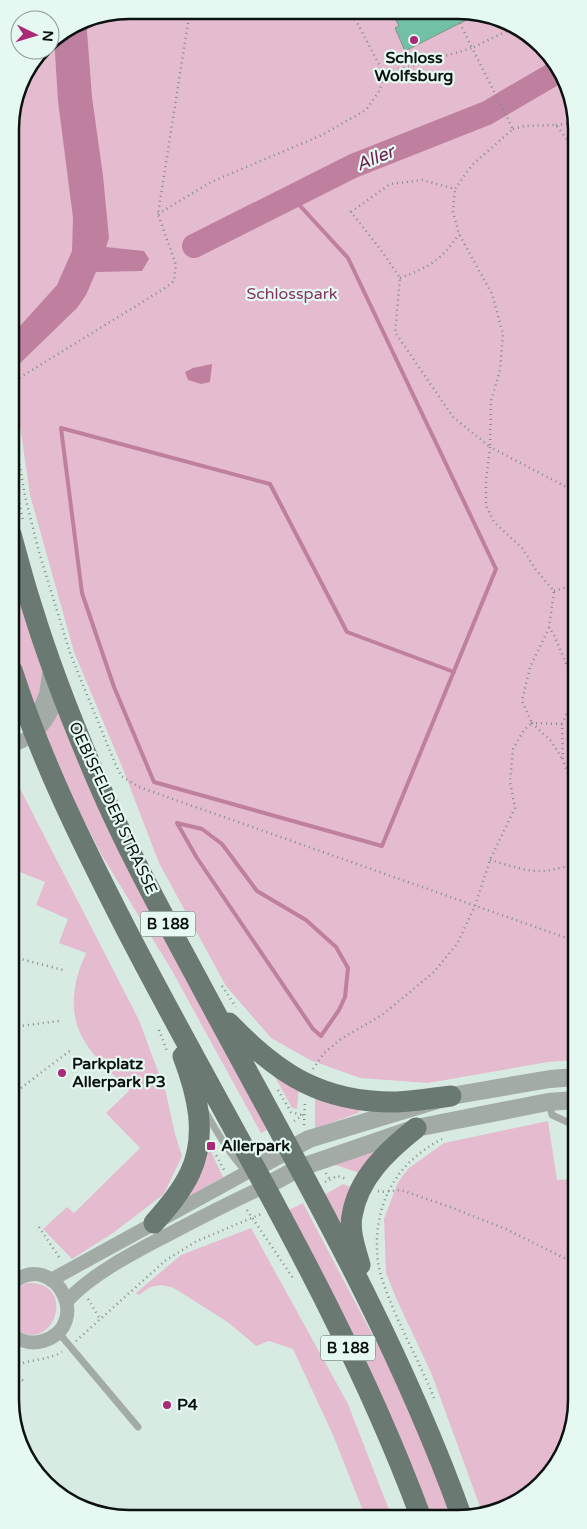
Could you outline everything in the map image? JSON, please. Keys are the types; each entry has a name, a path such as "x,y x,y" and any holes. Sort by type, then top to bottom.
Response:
{"main road":[{"name":"OEBISFELDER STRASSE","path":"19,560 31,604 58,685 97,781 126,842 278,1129"},
{"name":"B 188","path":"19,694 98,873 157,988 318,1283 376,1406 418,1510"},
{"path":"154,1223 176,1197 190,1174 194,1164 199,1134 199,1115 195,1090 157,988"},
{"path":"211,1005 249,1044 274,1065 306,1085 343,1096 398,1102 451,1096"},
{"path":"373,1309 353,1241 352,1217 359,1193 371,1171 398,1142 416,1128"},
{"name":"B 188","path":"278,1129 373,1309 409,1384 459,1510"}],"street":[{"path":"35,732 37,716 47,688 50,662"},
{"path":"19,743 42,728 53,708 57,697 58,685"},
{"path":"51,1280 310,1139 451,1096 568,1077"},
{"path":"548,1102 550,1079"},
{"path":"67,1301 80,1286 142,1249 299,1168 416,1128 548,1102 568,1101"},
{"path":"19,1277 35,1275 51,1280 59,1286 67,1301 68,1312 58,1332 48,1339 39,1342 19,1339"}],"lane":[{"path":"195,1090 231,1155 241,1166 256,1168"},
{"path":"548,1102 552,1115 568,1122"},
{"path":"58,1332 138,1427"}],"path":[{"path":"19,378 174,281 176,265 158,214 189,19"},
{"path":"158,214 211,182 322,135 366,110 380,90 384,74 355,19"},
{"path":"460,23 513,129"},
{"path":"384,74 472,48 508,31"},
{"path":"568,123 525,126 513,129 472,165 454,189 453,212 459,234 492,294 503,334 500,370 491,401 486,506 494,522 522,548 536,570 554,591 549,628 530,667 522,701 532,723 551,741 563,760 568,773"},
{"path":"556,124 568,140"},
{"path":"454,189 422,180 390,184 351,212 400,278 395,332 453,417 490,446 568,488"},
{"path":"400,278 423,270 447,252 459,234"},
{"path":"19,461 25,496 39,552 64,635 121,776 139,787 568,939"},
{"path":"554,591 568,587"},
{"path":"549,628 554,635 568,668"},
{"path":"563,760 562,724 568,711"},
{"path":"306,1064 313,1069 324,1053 341,1039 382,1016 434,972 457,944 475,906 490,860 515,808 510,781 513,749 524,730 532,723 562,724"},
{"path":"490,860 524,870 543,871 568,866"},
{"path":"19,959 63,970"},
{"path":"219,980 240,1012"},
{"path":"19,1026 59,1021"},
{"path":"19,1089 71,1050"},
{"path":"278,1090 291,1112 304,1115 278,1129"},
{"path":"436,1404 424,1372 380,1273 377,1256 381,1207 394,1180 425,1148 443,1139"},
{"path":"219,1162 231,1155"},
{"path":"389,1190 401,1190 450,1207 506,1229 568,1260"},
{"path":"19,1365 56,1355 70,1347 166,1260 197,1241 252,1218"},
{"path":"19,1378 25,1382"}],"green space":[{"name":"Schlosspark","path":"129,19 458,19 480,21 494,25 519,37 541,56 557,80 565,100 568,129 568,1061 548,1062 428,1083 360,1078 310,1060 271,1038 226,986 159,863 123,769 74,652 30,495 19,419 19,121 22,100 37,68 43,60 60,60 60,43 80,30 100,22"},
{"path":"19,597 43,672 42,692 35,709 19,664"},
{"path":"58,709 269,1129 261,1133 171,969 101,854 69,792 45,733"},
{"path":"19,787 139,1020 166,1093 182,1156 164,1194 113,1233 72,1259 43,1229 67,1207 74,1213 140,1148 106,1113 129,1091 95,1055 79,1031 75,1017 74,1001 76,982 86,953 59,943 68,919 36,905 45,882 19,872"},
{"path":"269,1066 299,1086 297,1109 292,1108"},
{"path":"315,1094 361,1109 358,1113 315,1129"},
{"path":"548,1121 557,1180 568,1179 568,1408 565,1429 554,1455 531,1483 513,1496 480,1508 432,1375 386,1273 384,1219 398,1182 409,1168 444,1143"},
{"path":"208,1145 223,1177 187,1198"},
{"path":"375,1151 362,1174 333,1164"},
{"path":"343,1184 354,1188 345,1231 324,1195"},
{"path":"303,1203 404,1395 450,1510 426,1510 289,1210"},
{"path":"251,1228 348,1404 389,1510 363,1510 333,1435 293,1349 269,1341 256,1346 229,1323 174,1288 162,1285 150,1287 139,1295 136,1293 181,1255"},
{"path":"27,1283 43,1285 53,1293 56,1304 55,1316 49,1326 40,1333 28,1335 19,1330 19,1287"}],"shaded area":[{"path":"87,27 92,97 109,238 106,247 144,251 149,259 142,271 96,272 86,295 77,308 19,364 19,327 57,285 72,251 73,218 58,101 55,60 60,60 60,43"},
{"path":"212,364 210,382 201,384 188,380 185,372 193,368"}],"building":[{"name":"Schloss Wolfsburg","path":"396,19 467,20 405,51 395,28 399,26"}],"waterway":[{"name":"Aller","path":"194,246 353,166 487,113 554,74"},
{"path":"292,197 348,258 496,569 382,846 154,782 114,687 82,593 61,428 270,484 347,632 454,672"},
{"path":"177,823 202,829 222,844 257,891 306,920 336,947 348,968 345,997 339,1010 321,1036 313,1029 197,858 177,823"}],"place":[{"name":"Schloss Wolfsburg","path":"414,40"},
{"name":"Parkplatz Allerpark P3","path":"62,1073"},
{"name":"Allerpark","path":"211,1146"},
{"name":"P4","path":"167,1405"}]}
